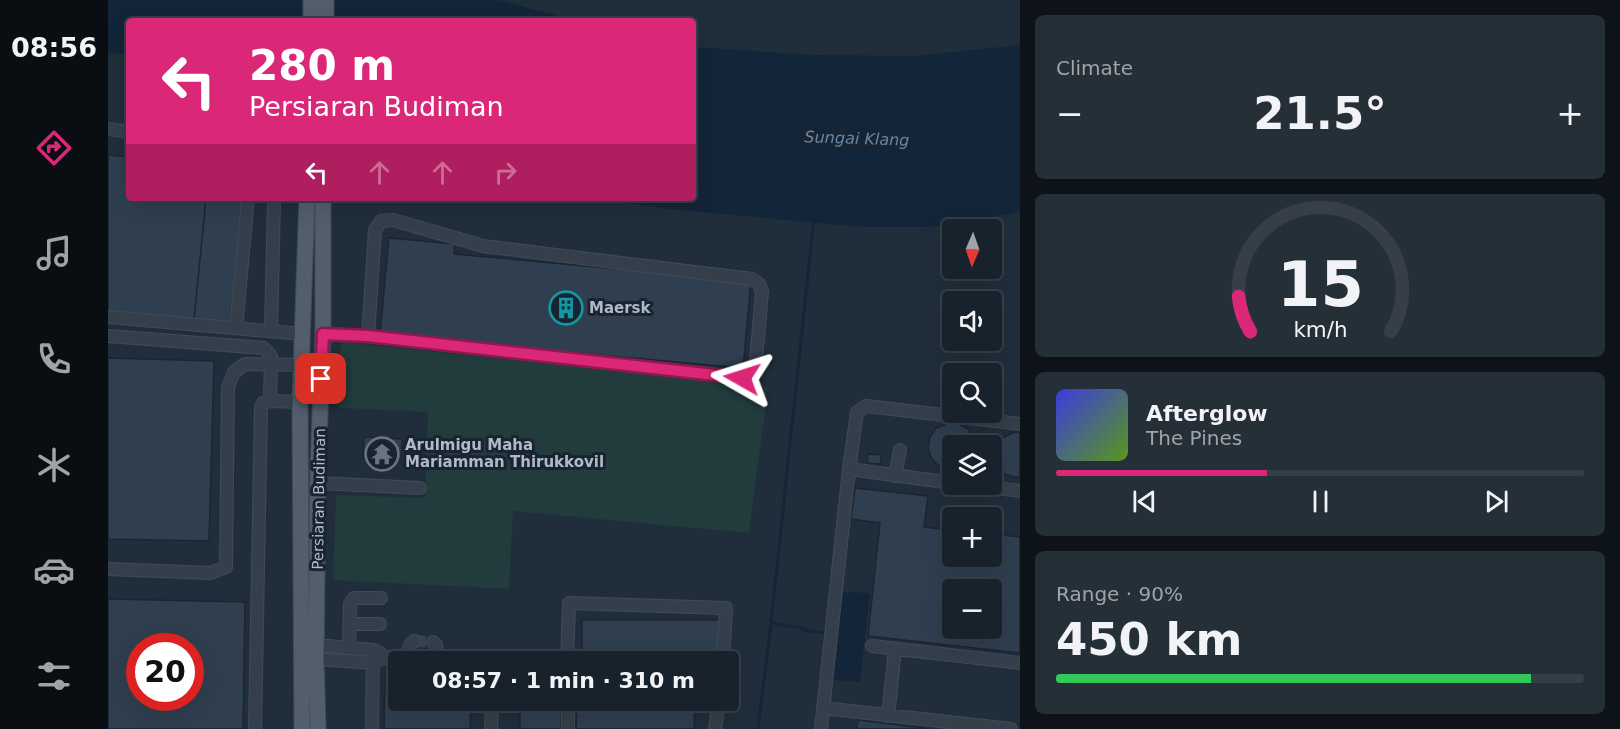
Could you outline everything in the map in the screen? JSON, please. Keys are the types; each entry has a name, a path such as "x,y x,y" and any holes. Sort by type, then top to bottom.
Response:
{"main road":[{"path":"311,0 311,18"},
{"path":"326,0 326,18"},
{"name":"Persiaran Budiman","path":"302,729 300,402 307,201"},
{"name":"Persiaran Budiman","path":"318,729 316,652 323,334 323,201"}],"lane":[{"path":"108,129 126,132"},
{"path":"236,328 248,201"},
{"path":"271,331 274,201"},
{"path":"323,334 368,336 742,378 751,377 755,371 762,292 759,284 752,279 483,246 393,220 381,221 375,231 368,336"},
{"path":"108,316 302,334"},
{"path":"108,336 264,348 271,356 272,364 270,402"},
{"path":"108,569 210,573 226,567 228,387 234,372 245,364 301,365"},
{"path":"255,729 261,407 263,403 270,402 300,402"},
{"path":"821,729 857,412 866,406 1020,424"},
{"path":"895,476 900,450"},
{"path":"849,469 942,482"},
{"path":"318,483 420,488"},
{"path":"1002,489 1020,492"},
{"path":"349,648 350,604 354,598 381,598"},
{"path":"567,651 569,603 726,608 724,651"},
{"path":"349,624 380,624"},
{"path":"408,651 414,641"},
{"path":"433,642 437,651"},
{"path":"872,646 1020,663"},
{"path":"316,652 349,648 374,650 386,657"},
{"path":"888,716 896,649"},
{"path":"372,729 374,650"},
{"path":"316,652 373,663 386,657"},
{"path":"823,708 1011,729"},
{"path":"491,729 492,711"},
{"path":"568,711 568,729"},
{"path":"715,729 717,711"}],"green space":[{"path":"341,342 768,387 749,533 513,511 509,589 333,580 336,495 425,498 428,412 339,408"}],"water":[{"path":"108,0 498,0 566,18 126,18 126,54 108,53"},
{"name":"Sungai Klang","path":"1020,45 1020,212 979,219 942,219 942,225 932,227 862,227 670,209 611,201 696,201 696,47 814,55 915,56"},
{"path":"843,592 870,593 860,682 833,680"}],"building":[{"path":"108,155 126,157 126,201 206,201 194,320 108,312"},
{"path":"206,201 242,201 230,323 194,320"},
{"name":"Maersk","path":"389,238 455,244 454,254 751,281 743,368 380,335"},
{"path":"108,358 214,361 209,541 108,539"},
{"path":"947,424 958,424 968,429 972,435 942,435 942,468 932,459 928,449 930,437 936,428"},
{"path":"1015,432 1020,433 1020,477 1013,477 1002,470 1002,438"},
{"path":"364,437 402,439 401,459 363,458"},
{"path":"868,454 881,455 881,464 867,463"},
{"path":"855,488 928,496 924,527 942,529 942,567 1002,567 1002,535 1020,537 1020,653 868,636 880,523 851,519"},
{"path":"108,599 245,602 243,729 108,729"},
{"path":"582,620 720,620 720,651 582,651"},
{"path":"385,677 388,677 388,711 471,711 470,729 384,729"},
{"path":"520,711 562,711 561,729 520,729"},
{"path":"577,711 695,711 694,729 576,729"},
{"path":"858,720 929,729 857,729"}],"waterway":[{"path":"758,729 814,218"},
{"path":"771,623 827,633"}],"tunnel":[{"path":"414,641 433,642"}],"place":[{"name":"Maersk","path":"566,308"},
{"name":"Arulmigu Maha Mariamman Thirukkovil","path":"382,454"}],"route":[{"path":"321,379 323,334 368,336 742,378"}]}
